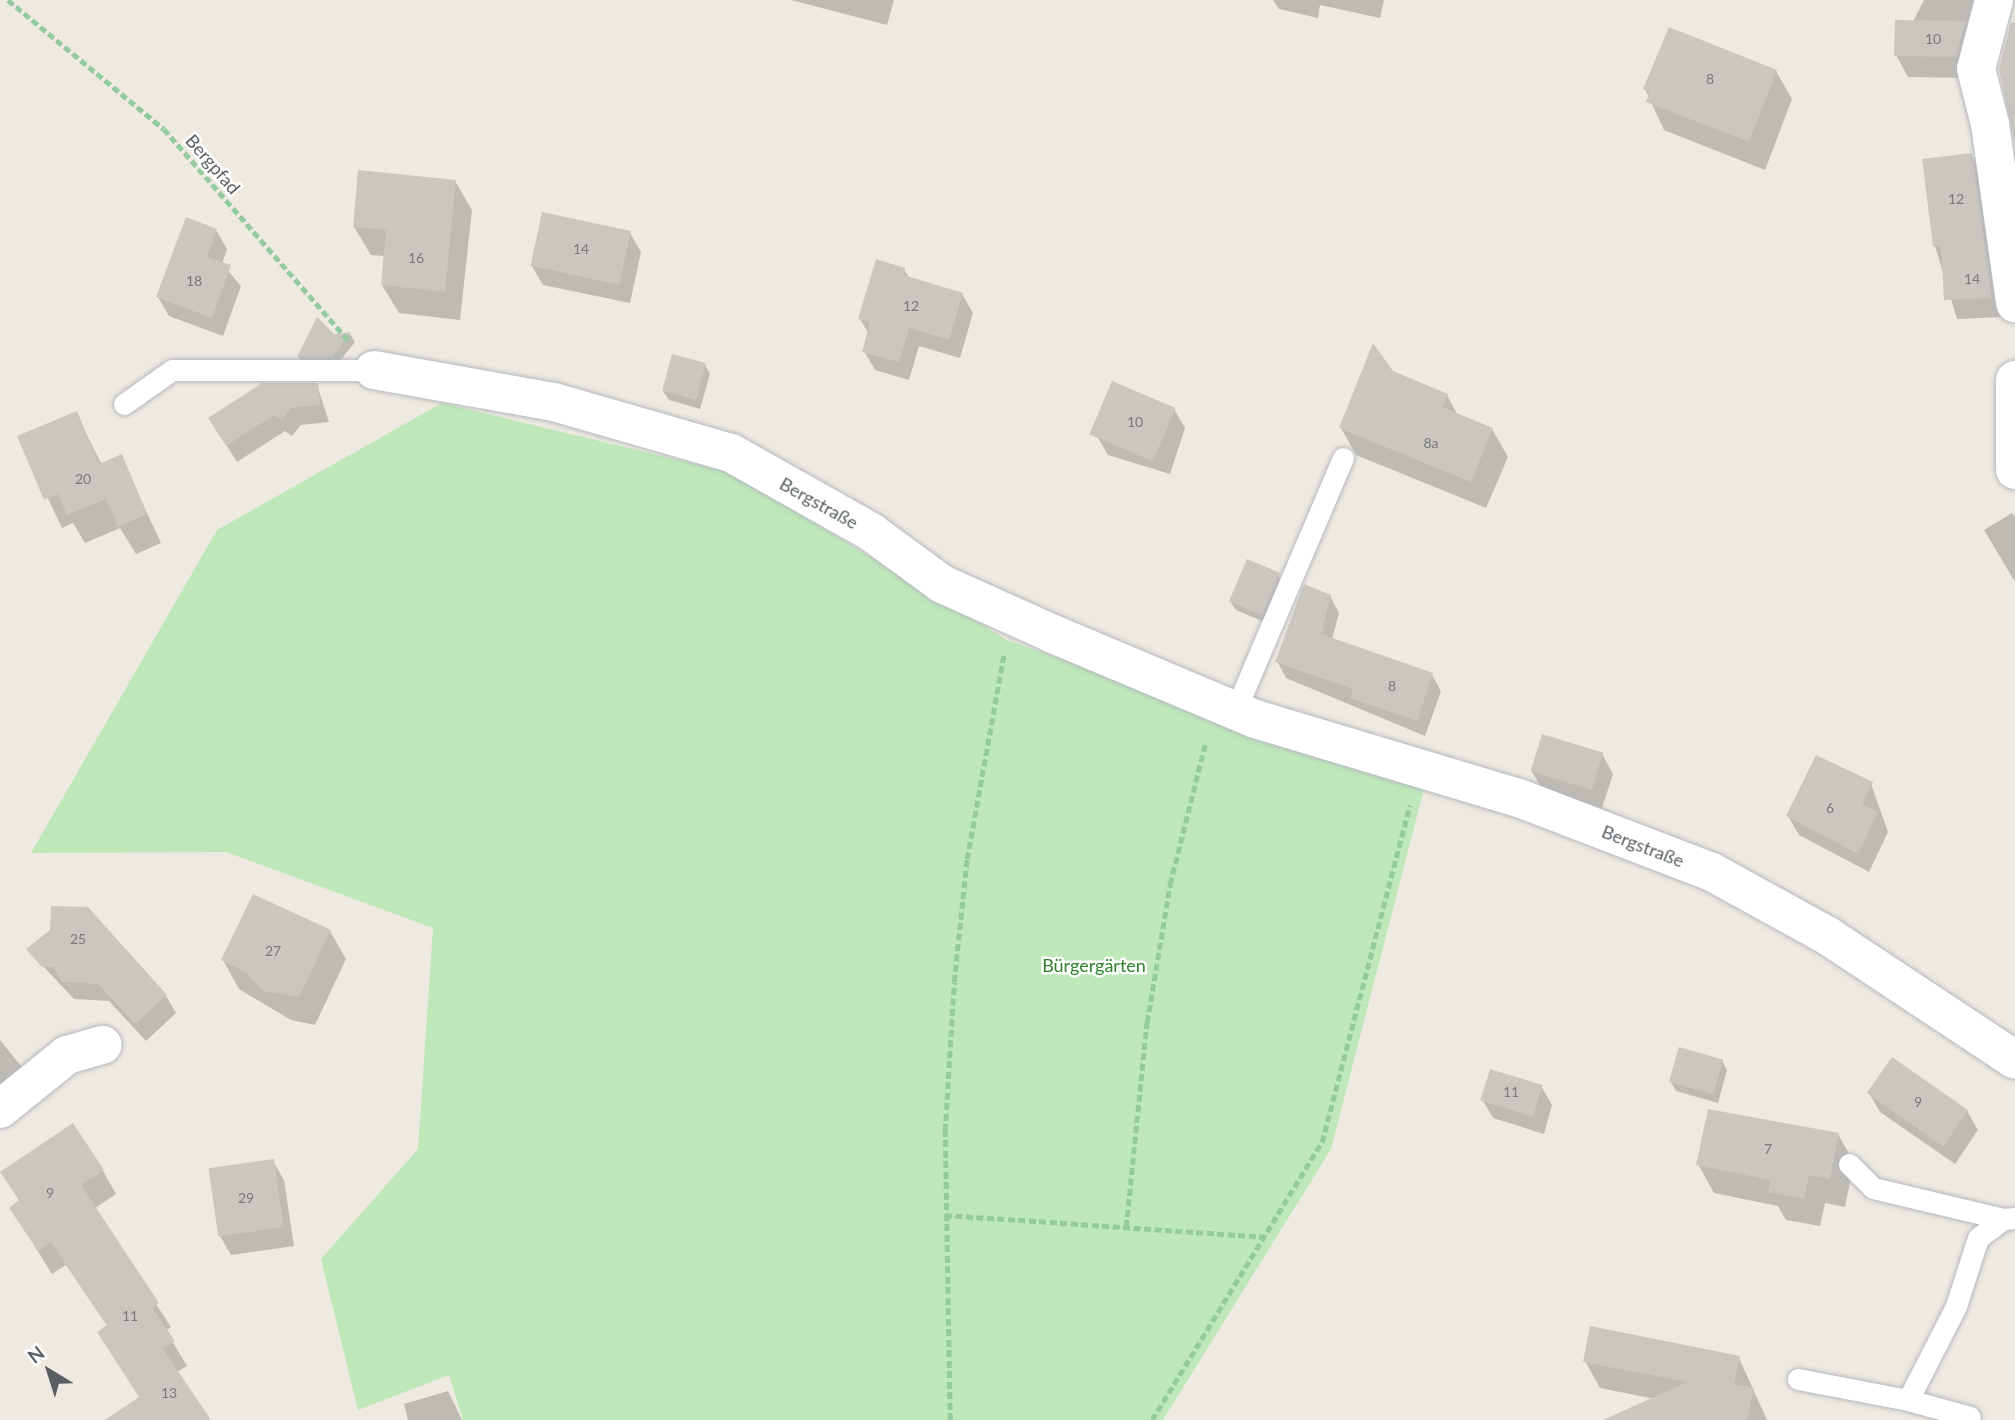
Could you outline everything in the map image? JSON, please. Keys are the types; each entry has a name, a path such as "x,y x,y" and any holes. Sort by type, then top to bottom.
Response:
{"street":[{"path":"1994,0 1976,69 1990,124 2015,303"},
{"name":"Bergstraße","path":"374,370 555,402 731,453 871,532 942,584 1226,707 1519,798 1712,872 1828,936 2015,1060"},
{"path":"2015,380 2015,470"},
{"path":"0,1109 67,1055 103,1045"}],"lane":[{"path":"124,404 172,370 374,370"},
{"path":"1226,707 1343,458"},
{"path":"1849,1164 1873,1188 2009,1218"},
{"path":"1908,1400 1956,1306 1978,1238 2009,1218"},
{"path":"1798,1379 1908,1400 1970,1417"}],"path":[{"name":"Bergpfad","path":"8,0 164,129 374,370"},
{"path":"950,1420 945,1215 952,1009 967,859 1011,615"},
{"path":"1126,1227 1147,1022 1170,884 1226,707"},
{"path":"1154,1419 1267,1237 1322,1142 1419,769"},
{"path":"945,1215 1267,1237"}],"green space":[{"name":"Bürgergärten","path":"442,403 733,473 1007,640 1425,785 1331,1149 1163,1420 463,1420 449,1375 358,1410 321,1259 418,1149 433,928 226,852 31,853 217,530"}],"building":[{"path":"1895,20 1966,21 1956,57 1894,56"},
{"path":"2011,22 2015,23 2015,145 1999,69"},
{"path":"1669,27 1777,70 1749,142 1646,102 1650,92 1643,89"},
{"path":"1972,153 1992,298 1944,300 1941,246 1933,247 1922,159"},
{"path":"358,170 456,180 445,292 381,285 386,230 353,227"},
{"path":"542,212 631,231 620,285 531,266"},
{"path":"186,217 217,229 207,257 231,265 212,318 156,297"},
{"path":"876,259 905,268 904,275 963,293 949,340 909,328 899,362 862,352 870,322 858,319"},
{"path":"317,317 334,334 351,332 332,357 297,357"},
{"path":"1373,343 1393,371 1448,394 1442,407 1493,428 1471,482 1339,428"},
{"path":"672,354 706,363 696,400 662,391"},
{"path":"1112,381 1176,408 1153,461 1089,434"},
{"path":"262,383 318,383 320,405 291,408 282,420 274,415 226,446 208,418"},
{"path":"77,411 99,464 122,454 147,514 118,527 106,499 67,515 58,494 44,500 17,436"},
{"path":"1247,559 1280,573 1262,615 1229,601"},
{"path":"1304,584 1331,595 1321,634 1433,673 1417,721 1350,698 1353,689 1275,662"},
{"path":"1542,734 1603,753 1592,790 1531,771"},
{"path":"1816,755 1873,782 1862,804 1878,812 1858,854 1786,816"},
{"path":"253,894 331,930 299,997 264,991 245,972 221,960"},
{"path":"51,906 88,907 167,995 135,1024 98,984 62,982 53,967 42,967 26,949 50,930"},
{"path":"1679,1047 1723,1060 1713,1094 1669,1082"},
{"path":"1892,1057 1968,1110 1943,1146 1867,1093"},
{"path":"1490,1069 1543,1085 1533,1117 1480,1101"},
{"path":"1708,1109 1839,1133 1830,1179 1809,1175 1804,1199 1768,1192 1771,1180 1696,1165"},
{"path":"73,1123 104,1170 81,1185 159,1303 152,1308 175,1341 163,1349 211,1420 105,1420 139,1397 97,1332 107,1325 51,1242 38,1251 9,1208 19,1200 0,1172"},
{"path":"274,1159 284,1227 218,1237 209,1168"},
{"path":"1590,1326 1740,1356 1734,1384 1754,1388 1747,1420 1603,1420 1687,1382 1583,1362"}]}
